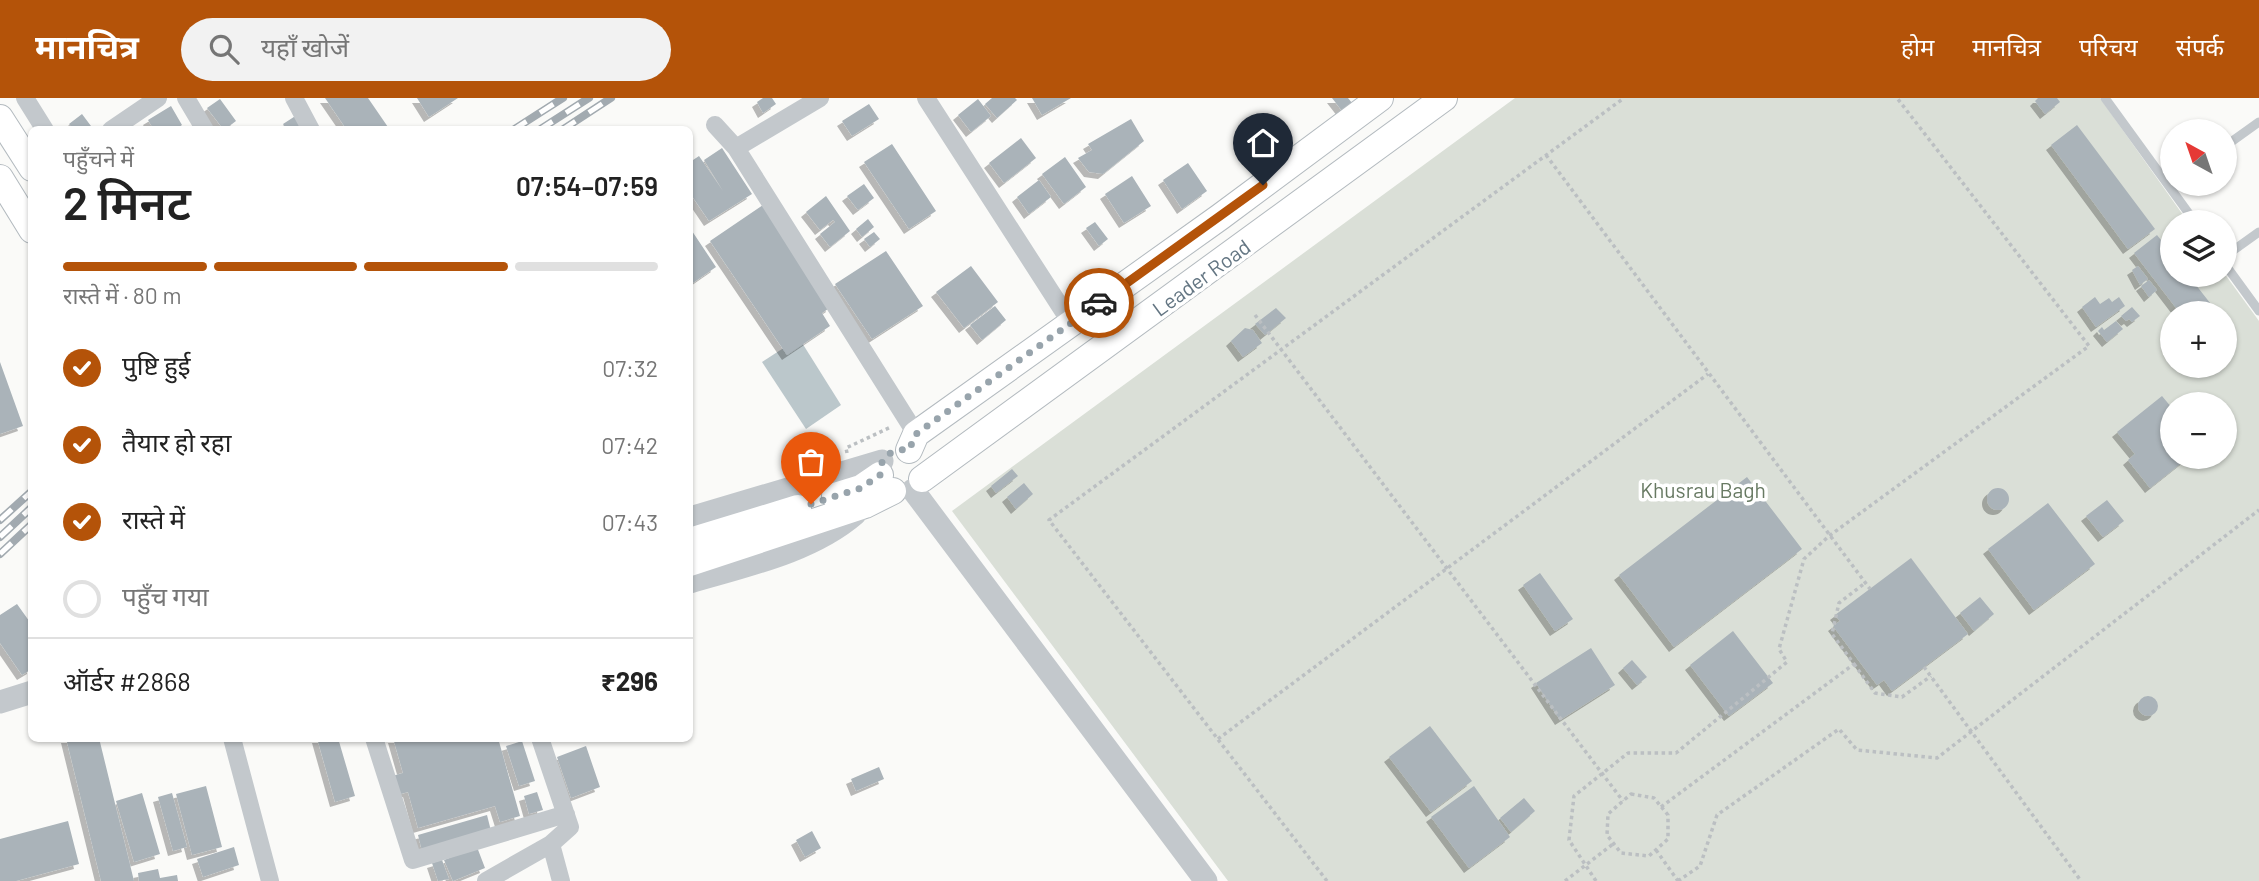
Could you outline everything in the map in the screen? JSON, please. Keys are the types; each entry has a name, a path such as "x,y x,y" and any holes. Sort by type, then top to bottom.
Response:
{"main road":[{"name":"Leader Road","path":"1372,100 1220,217 1071,323 912,442 894,450 898,480 1444,98"},
{"path":"0,118 28,163"},
{"path":"0,178 28,224"},
{"path":"693,540 814,512 865,505 898,480"},
{"path":"693,562 814,512 861,488 898,480"}],"street":[{"path":"25,98 42,126"},
{"path":"117,126 158,98"},
{"path":"186,98 203,126"},
{"path":"294,98 309,126"},
{"path":"736,148 820,98"},
{"path":"926,98 1071,323"},
{"path":"715,125 736,148 912,442"},
{"path":"693,517 898,480 1206,881"},
{"path":"693,581 761,561 806,542 841,525 865,505"},
{"path":"0,702 28,693"},
{"path":"233,742 270,881"},
{"path":"375,742 413,860 566,814"},
{"path":"486,881 551,844 570,827 541,742"},
{"path":"551,844 561,881"}],"lane":[{"path":"2105,98 2160,170"},
{"path":"2237,138 2259,122"},
{"path":"2237,248 2259,232"},
{"path":"2237,281 2259,312"}],"path":[{"path":"1327,881 1049,520 1624,98"},
{"path":"1596,881 1569,840 1574,796 1628,753 1676,752 1787,662 1779,649 1804,559 1829,536 2089,346 1897,98"},
{"path":"1546,155 1870,589"},
{"path":"1255,315 1623,801"},
{"path":"1218,739 1708,374"},
{"path":"1656,850 1678,881 1700,866 1717,815 1839,729 1857,750 1937,758 2259,510"},
{"path":"1865,583 1839,603 1832,634 1875,693 1902,697 1931,676"},
{"path":"1661,807 1854,664"},
{"path":"1924,667 1974,731 2081,881"},
{"path":"1631,794 1654,798 1668,815 1668,839 1649,856 1621,853 1607,835 1608,814 1623,801 1631,794"},
{"path":"1565,881 1614,844"}],"green space":[{"name":"Khusrau Bagh","path":"1515,98 2100,98 2160,183 2160,196 2170,196 2179,210 2160,210 2160,287 2234,287 2259,321 2259,881 1228,881 952,511"}],"shaded area":[{"path":"799,338 841,405 806,429 762,362"}],"building":[{"path":"325,98 368,98 387,126 344,126"},
{"path":"417,98 458,98 429,117"},
{"path":"763,98 772,98 776,104 763,113 757,102"},
{"path":"992,98 1017,100 997,118 985,104"},
{"path":"1032,98 1071,98 1042,115"},
{"path":"1332,98 1348,98 1356,108 1346,116"},
{"path":"2038,98 2057,98 2060,102 2045,114 2035,101"},
{"path":"220,99 236,121 229,126 221,126 207,108"},
{"path":"978,99 991,116 971,132 958,115"},
{"path":"869,104 879,119 852,136 842,121"},
{"path":"171,106 182,125 152,126 148,120"},
{"path":"300,113 308,126 284,126 283,124"},
{"path":"82,114 91,126 71,126 69,124"},
{"path":"1131,119 1144,141 1103,174 1089,172 1078,158 1092,150 1088,144"},
{"path":"2077,125 2155,229 2128,249 2051,145"},
{"path":"1021,138 1036,158 1004,183 989,163"},
{"path":"892,144 936,211 909,229 864,162"},
{"path":"722,148 752,194 709,221 693,197 693,160 699,156 723,191 704,160"},
{"path":"1065,157 1086,187 1064,204 1042,174"},
{"path":"1188,163 1207,191 1182,209 1163,180"},
{"path":"1132,176 1151,206 1124,223 1105,194"},
{"path":"1039,180 1051,197 1029,214 1017,197"},
{"path":"864,184 874,198 858,210 847,196"},
{"path":"826,196 850,231 830,247 820,234 835,222 833,220 820,230 806,212"},
{"path":"763,205 831,307 822,313 830,326 787,355 710,241"},
{"path":"868,219 874,227 862,237 856,229"},
{"path":"1095,222 1108,239 1099,246 1086,228"},
{"path":"693,232 716,267 693,283"},
{"path":"874,232 880,239 870,247 864,239"},
{"path":"2157,235 2160,239 2160,287 2134,253"},
{"path":"886,251 923,306 872,339 835,284"},
{"path":"971,266 998,302 964,328 936,292"},
{"path":"2138,266 2148,279 2140,285 2132,270"},
{"path":"2149,280 2157,290 2149,297 2141,286"},
{"path":"2160,287 2197,287 2209,301 2171,301"},
{"path":"2095,297 2100,304 2109,298 2112,302 2119,297 2125,306 2096,327 2082,307"},
{"path":"995,306 1006,320 982,340 970,325"},
{"path":"2132,307 2140,316 2132,322 2129,319 2126,321 2121,316"},
{"path":"1276,308 1286,318 1265,335 1255,324"},
{"path":"2116,321 2123,329 2107,342 2098,331"},
{"path":"1245,328 1253,330 1262,343 1243,357 1231,341"},
{"path":"0,362 23,426 0,434"},
{"path":"2160,398 2160,469 2174,469 2150,488 2128,460 2135,454 2117,432"},
{"path":"1012,469 1018,476 996,493 991,486"},
{"path":"1747,477 1802,549 1674,647 1619,575"},
{"path":"1024,483 1033,494 1016,509 1007,497"},
{"path":"1998,488 2006,491 2009,499 2006,507 1998,510 1990,507 1987,499 1990,491"},
{"path":"2107,500 2124,521 2103,537 2086,516"},
{"path":"2048,503 2095,564 2034,610 1988,549"},
{"path":"1911,558 1968,634 1892,691 1884,680 1877,685 1833,626 1840,621 1835,615"},
{"path":"1540,573 1573,619 1555,631 1523,585"},
{"path":"1980,597 1994,614 1974,631 1960,613"},
{"path":"17,604 28,619 28,671 22,675 0,643 0,615"},
{"path":"1733,631 1773,683 1729,716 1690,665"},
{"path":"1591,648 1615,685 1560,720 1536,683"},
{"path":"1632,660 1647,677 1637,685 1623,668"},
{"path":"2148,696 2155,699 2158,706 2155,713 2148,716 2141,713 2138,706 2141,699"},
{"path":"1430,726 1472,781 1431,812 1389,757"},
{"path":"67,742 100,742 134,881 101,881"},
{"path":"318,742 339,742 355,796 335,802"},
{"path":"394,742 499,742 520,816 500,822 495,806 418,828 408,792 397,795 392,776 403,773"},
{"path":"522,742 535,781 519,786 506,746"},
{"path":"586,746 600,787 571,798 557,757"},
{"path":"879,767 884,779 856,791 851,779"},
{"path":"206,786 222,847 192,855 176,794"},
{"path":"1474,786 1510,837 1469,868 1431,817"},
{"path":"537,792 543,810 529,814 524,796"},
{"path":"142,793 160,854 134,862 116,801"},
{"path":"172,793 187,847 173,851 158,797"},
{"path":"1524,798 1535,811 1511,832 1500,818"},
{"path":"487,815 491,831 422,851 418,835"},
{"path":"68,821 79,864 16,881 0,881 0,839"},
{"path":"812,831 821,848 805,857 796,840"},
{"path":"234,847 239,865 203,877 197,859"},
{"path":"477,847 485,868 453,881 444,860"},
{"path":"442,860 449,879 438,881 432,863"},
{"path":"158,869 160,878 177,875 178,881 139,881 138,873"}],"railway":[{"path":"519,126 563,98"},
{"path":"545,126 589,98"},
{"path":"568,126 611,98"},
{"path":"0,520 28,495"},
{"path":"0,537 28,511"},
{"path":"0,554 28,528"}],"way so far":[{"path":"811,504 861,488 880,475 882,461 887,455 894,450 909,450 916,434 1099,303"}],"route":[{"path":"1099,303 1263,185"}]}
